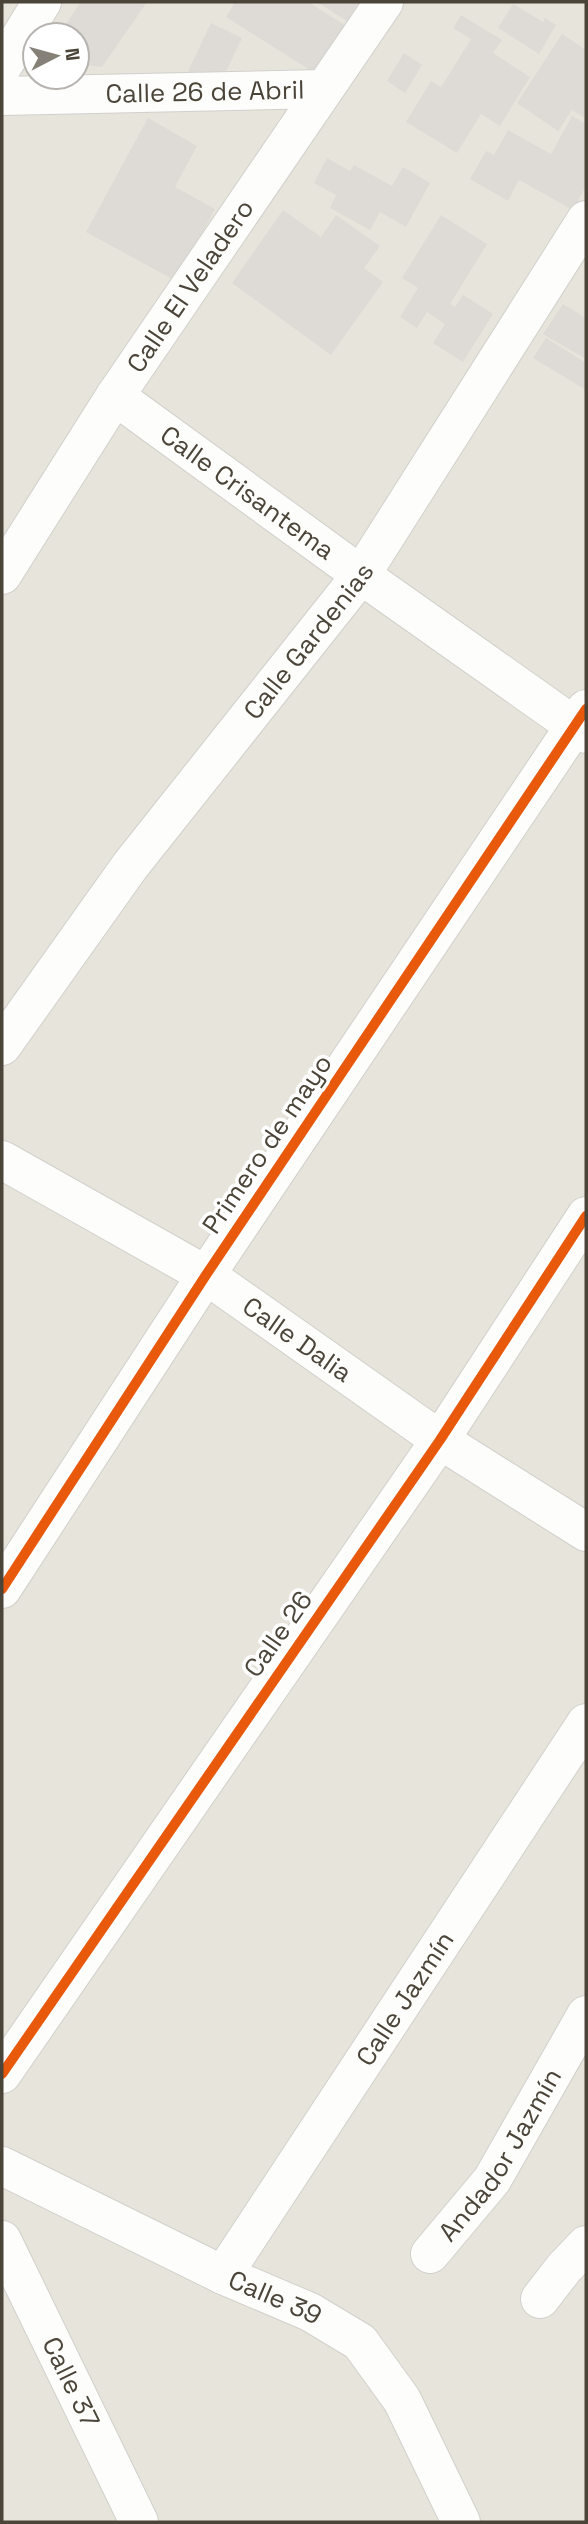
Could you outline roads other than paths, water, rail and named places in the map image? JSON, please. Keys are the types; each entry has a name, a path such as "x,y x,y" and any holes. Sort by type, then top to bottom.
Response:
{"street":[{"path":"2,68 42,2"},
{"name":"Calle El Veladero","path":"2,575 115,397 384,2"},
{"name":"Calle 26 de Abril","path":"2,96 324,89"},
{"name":"Calle Gardenias","path":"2,1046 130,866 361,575 586,220"},
{"name":"Calle Crisantema","path":"115,397 361,575 583,724"},
{"name":"Primero de mayo","path":"2,1589 206,1275 583,724"},
{"name":"Calle Dalia","path":"2,1160 206,1275 440,1440 586,1532"},
{"name":"Calle 26","path":"2,2074 440,1440 586,1216"},
{"name":"Calle Jazmín","path":"223,2275 586,1723"},
{"name":"Andador Jazmín","path":"430,2254 492,2180 586,2015"},
{"name":"Calle 39","path":"2,2166 223,2275 310,2312 360,2342 402,2400 461,2522"},
{"name":"Calle 37","path":"2,2240 139,2522"},
{"path":"540,2299 586,2245"}]}
